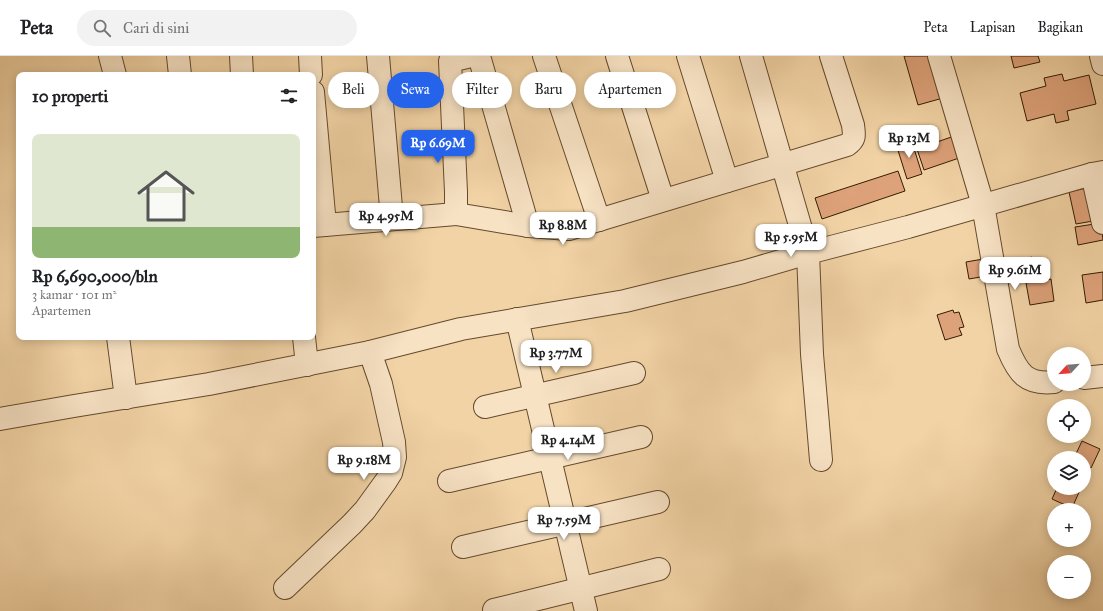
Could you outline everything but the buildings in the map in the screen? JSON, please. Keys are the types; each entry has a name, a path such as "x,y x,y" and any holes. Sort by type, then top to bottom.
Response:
{"street":[{"path":"110,56 114,72"},
{"path":"178,56 180,72"},
{"path":"241,56 242,72"},
{"path":"310,56 312,72"},
{"path":"378,56 392,219"},
{"path":"456,214 449,59 471,56"},
{"path":"479,56 528,226"},
{"path":"544,56 599,220"},
{"path":"617,56 663,200"},
{"path":"688,56 727,181"},
{"path":"751,56 808,253 812,354 821,460"},
{"path":"316,159 319,226 456,214 528,226 568,229 847,144 852,141 854,135 853,125 831,56"},
{"path":"939,56 983,205 1008,349 1022,374 1032,381 1047,382"},
{"path":"1101,56 1103,64"},
{"path":"0,419 210,384 370,352 461,329 625,301 743,272 1098,173 1103,223"},
{"path":"517,319 586,611"},
{"path":"118,340 126,398"},
{"path":"304,340 307,364"},
{"path":"285,588 365,510 391,473 396,457 394,442 381,384 370,352"},
{"path":"485,408 634,373"},
{"path":"1091,377 1103,376"},
{"path":"449,481 641,437"},
{"path":"463,547 658,502"},
{"path":"494,610 659,569"}]}
